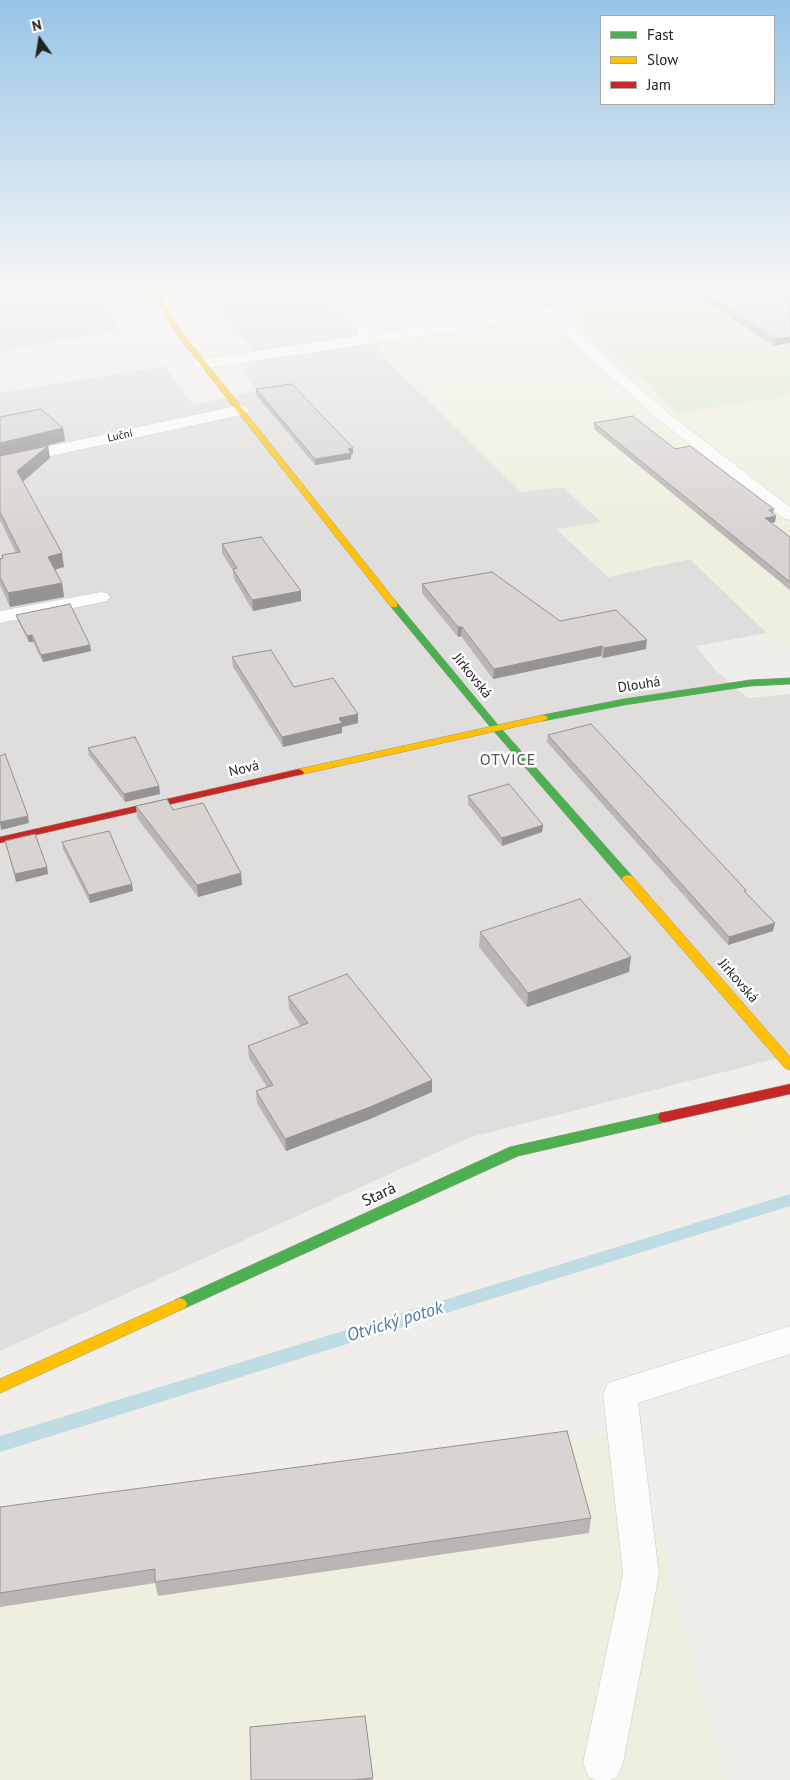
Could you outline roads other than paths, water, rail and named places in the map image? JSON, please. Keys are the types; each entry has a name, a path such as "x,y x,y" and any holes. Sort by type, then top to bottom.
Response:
{"main road":[{"name":"Jirkovská","path":"208,371 389,599 495,727 790,1064"},
{"name":"Dlouhá","path":"495,727 624,702 750,683 790,680"},
{"name":"Nová","path":"0,840 495,727"},
{"name":"Stará","path":"0,1386 515,1151 790,1089"}],"street":[{"name":"Luční","path":"0,462 240,410"}],"lane":[{"path":"613,371 658,412 790,515"},
{"path":"0,617 101,597"},
{"path":"603,1763 641,1574 620,1394 790,1340"}],"waterway":[{"name":"Otvický potok","path":"0,1444 790,1200"}],"district":[{"name":"OTVICE","path":"508,760"}]}
